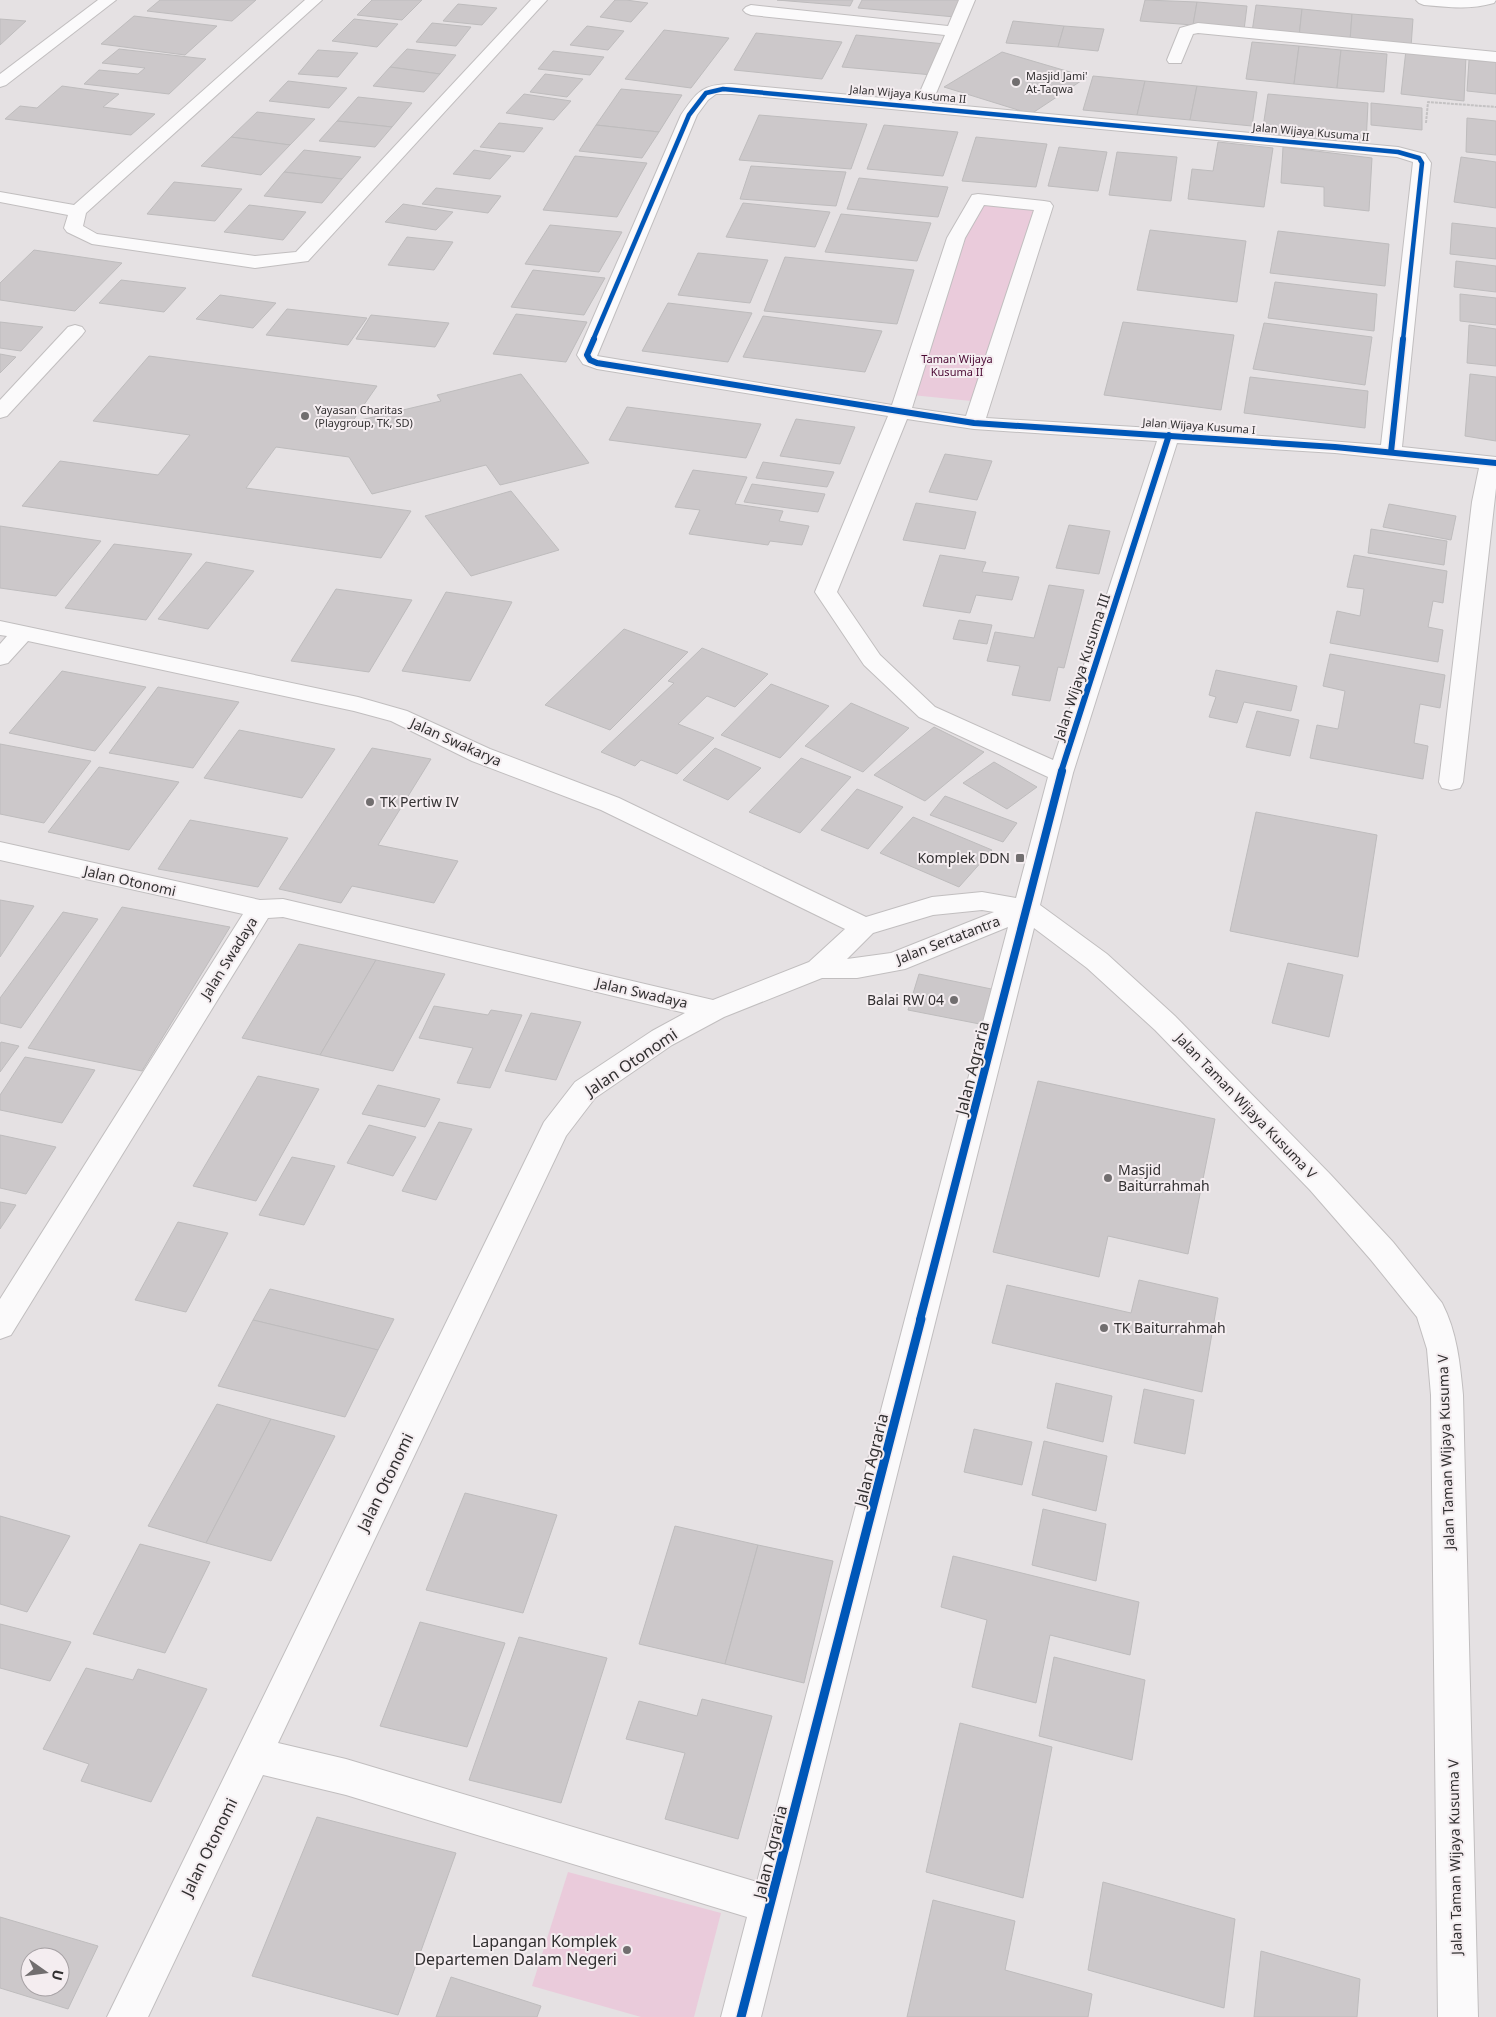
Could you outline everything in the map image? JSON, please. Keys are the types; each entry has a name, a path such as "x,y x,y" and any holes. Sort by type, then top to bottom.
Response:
{"street":[{"path":"0,82 108,0"},
{"path":"314,0 78,211 74,228 92,239 255,262 302,257 539,0"},
{"path":"922,107 968,0"},
{"path":"1424,0 1464,4 1480,3 1489,0"},
{"path":"751,10 954,32"},
{"path":"1176,60 1186,31 1198,28 1496,57"},
{"name":"Jalan Wijaya Kusuma II","path":"900,412 597,363 590,360 587,355 689,115 702,95 711,89 732,89 1398,152 1419,158 1422,163"},
{"path":"1391,452 1422,163"},
{"path":"0,197 78,211"},
{"path":"974,422 1044,206 978,199 956,238 900,412 826,592 872,660 927,712 1061,774"},
{"path":"0,412 75,331"},
{"name":"Jalan Wijaya Kusuma I","path":"900,412 974,422 1391,452 1493,463"},
{"name":"Jalan Wijaya Kusuma III","path":"1026,909 1061,774 1169,435"},
{"path":"1451,782 1483,502 1493,463"},
{"name":"Jalan Swakarya","path":"0,658 11,631 349,702 399,716 481,755 610,804 864,927"},
{"name":"Jalan Otonomi","path":"0,851 260,909"},
{"name":"Jalan Sertatantra","path":"819,970 864,927 932,906 982,901 1026,909"},
{"name":"Jalan Swadaya","path":"0,1326 260,909 283,908 714,1010"},
{"name":"Jalan Sertatantra","path":"714,1010 819,970 858,968 895,962 1026,909"},
{"name":"Jalan Agraria","path":"741,2017 1026,909"},
{"name":"Jalan Taman Wijaya Kusuma V","path":"1026,909 1097,961 1165,1023 1320,1182 1382,1251 1431,1312 1443,1349 1447,1395 1458,2017"},
{"name":"Jalan Otonomi","path":"127,2017 554,1130 584,1090 662,1038 714,1010"},
{"path":"253,1755 346,1777 771,1905"}],"path":[{"path":"1422,163 1428,102 1496,107"}],"green space":[{"name":"Taman Wijaya Kusuma II","path":"978,199 1044,206 981,402 912,395"},
{"name":"Lapangan Komplek Departemen Dalam Negeri","path":"568,1872 721,1913 694,2017 641,2017 532,1986"}],"building":[{"path":"160,0 256,0 232,21 147,11"},
{"path":"372,0 422,0 402,20 357,15"},
{"path":"615,0 648,3 631,22 600,17"},
{"path":"777,0 853,0 850,6"},
{"path":"862,0 963,0 955,17 858,8"},
{"path":"1145,0 1197,2 1193,25 1140,21"},
{"path":"1197,2 1247,6 1244,30 1193,25"},
{"path":"458,4 497,8 482,25 443,21"},
{"path":"1256,5 1302,9 1299,37 1252,32"},
{"path":"1302,9 1352,14 1350,41 1299,37"},
{"path":"1352,14 1413,19 1411,47 1350,41"},
{"path":"134,16 217,26 185,55 101,44"},
{"path":"0,19 26,21 0,45"},
{"path":"354,19 398,24 377,47 332,41"},
{"path":"1013,21 1064,26 1058,47 1006,43"},
{"path":"432,23 471,27 456,46 416,42"},
{"path":"587,26 624,31 608,50 570,45"},
{"path":"1064,26 1104,29 1098,51 1058,47"},
{"path":"664,30 729,38 691,88 625,79"},
{"path":"756,33 842,42 822,79 734,70"},
{"path":"856,35 945,44 933,75 842,67"},
{"path":"1252,42 1299,46 1294,84 1246,79"},
{"path":"1299,46 1341,50 1337,88 1294,84"},
{"path":"119,49 206,59 169,94 84,84 99,70 138,74 145,68 102,63"},
{"path":"407,49 456,55 440,74 390,67"},
{"path":"318,50 358,53 338,77 298,74"},
{"path":"1341,50 1387,54 1384,92 1337,88"},
{"path":"1406,50 1466,56 1464,101 1401,94"},
{"path":"553,51 604,57 590,75 538,69"},
{"name":"Masjid Jami' At-Taqwa","path":"1002,52 1087,77 1031,114 944,87"},
{"path":"1469,60 1496,62 1496,94 1467,91"},
{"path":"390,67 440,74 424,92 373,86"},
{"path":"545,74 583,79 567,97 530,92"},
{"path":"1093,76 1145,81 1137,115 1083,110"},
{"path":"288,81 347,88 329,108 269,101"},
{"path":"1145,81 1197,86 1190,120 1137,115"},
{"path":"62,86 119,94 103,107 155,114 131,135 5,119 20,106 37,108"},
{"path":"1197,86 1257,92 1252,126 1190,120"},
{"path":"621,89 682,95 659,132 596,125"},
{"path":"524,94 571,101 554,120 506,113"},
{"path":"1268,94 1368,103 1366,144 1262,134"},
{"path":"358,97 412,103 392,127 337,121"},
{"path":"1371,103 1422,108 1422,130 1371,125"},
{"path":"257,112 315,119 290,145 231,137"},
{"path":"759,115 867,124 851,169 739,160"},
{"path":"1467,118 1496,121 1496,155 1466,152"},
{"path":"337,121 392,127 375,147 319,141"},
{"path":"499,123 543,128 524,152 480,147"},
{"path":"596,125 659,132 642,158 579,151"},
{"path":"884,125 958,132 943,176 867,169"},
{"path":"231,137 290,145 261,175 201,166"},
{"path":"976,137 1047,144 1036,187 962,181"},
{"path":"1218,142 1273,148 1264,207 1188,199 1192,169 1213,171"},
{"path":"1059,147 1107,152 1098,191 1048,186"},
{"path":"1283,147 1372,158 1369,211 1324,206 1324,187 1281,183"},
{"path":"304,150 361,157 342,179 284,172"},
{"path":"474,150 511,156 490,179 453,174"},
{"path":"1117,152 1177,157 1171,201 1109,195"},
{"path":"575,156 647,163 617,217 543,210"},
{"path":"1461,157 1496,162 1496,208 1454,202"},
{"path":"751,166 846,172 836,206 740,199"},
{"path":"284,172 342,179 322,203 264,196"},
{"path":"859,178 948,187 938,217 847,209"},
{"path":"174,182 242,189 215,221 147,214"},
{"path":"436,188 501,196 488,213 422,204"},
{"path":"743,203 830,212 815,247 726,237"},
{"path":"403,204 453,212 436,230 385,222"},
{"path":"249,205 306,212 283,240 224,232"},
{"path":"841,214 931,223 917,261 825,252"},
{"path":"1452,223 1496,228 1496,259 1450,254"},
{"path":"550,225 622,232 599,272 525,264"},
{"path":"1150,230 1246,241 1237,302 1137,290"},
{"path":"1278,231 1389,244 1385,286 1270,273"},
{"path":"407,237 453,242 434,270 388,265"},
{"path":"34,250 122,263 75,311 0,300 0,283"},
{"path":"698,253 768,260 750,303 678,295"},
{"path":"785,257 914,270 897,324 764,311"},
{"path":"1456,261 1496,266 1496,292 1454,287"},
{"path":"533,270 605,278 584,315 511,307"},
{"path":"121,280 186,288 164,312 99,303"},
{"path":"1275,282 1377,294 1374,331 1268,318"},
{"path":"1460,294 1496,298 1496,325 1460,321"},
{"path":"220,295 276,303 253,328 196,319"},
{"path":"668,303 752,313 728,362 642,351"},
{"path":"287,309 367,318 348,345 266,335"},
{"path":"516,314 587,322 566,362 493,354"},
{"path":"371,315 449,323 435,347 356,339"},
{"path":"763,316 882,331 865,372 743,357"},
{"path":"0,322 43,327 21,351 0,348"},
{"path":"1123,322 1234,335 1221,410 1104,395"},
{"path":"1264,323 1372,337 1365,385 1253,369"},
{"path":"1469,325 1496,329 1496,366 1467,363"},
{"path":"0,354 16,357 0,373"},
{"path":"149,356 377,386 352,422 441,401 437,395 521,374 589,463 500,485 486,465 372,494 349,457 276,447 246,488 411,511 381,558 22,506 60,461 158,475 190,435 93,421"},
{"path":"1470,374 1496,377 1496,441 1465,436"},
{"path":"1250,377 1368,391 1365,428 1244,413"},
{"path":"627,407 761,424 746,458 609,440"},
{"path":"796,419 855,427 840,464 780,456"},
{"path":"945,454 992,461 977,500 929,492"},
{"path":"763,462 834,472 827,487 756,478"},
{"path":"693,470 747,477 735,504 783,511 779,521 809,526 802,545 770,541 768,545 689,534 700,510 675,507"},
{"path":"752,484 825,494 818,512 744,502"},
{"path":"511,491 559,550 471,576 425,516"},
{"path":"916,503 976,512 965,549 903,540"},
{"path":"1389,504 1456,516 1451,540 1383,527"},
{"path":"1069,525 1110,531 1099,574 1056,568"},
{"path":"0,526 101,541 56,596 0,588"},
{"path":"1371,529 1447,541 1444,565 1368,553"},
{"path":"114,544 192,554 146,620 65,608"},
{"path":"940,555 986,562 982,572 1019,577 1012,600 976,595 970,613 923,606"},
{"path":"1354,555 1447,571 1443,603 1433,601 1428,627 1443,630 1438,662 1330,643 1337,611 1360,616 1364,589 1347,587"},
{"path":"206,562 254,571 208,629 158,619"},
{"path":"1049,585 1084,590 1064,668 1058,667 1050,701 1012,695 1020,666 987,661 995,632 1034,638"},
{"path":"336,589 412,600 369,672 291,661"},
{"path":"446,592 512,602 470,681 402,671"},
{"path":"959,620 992,625 987,644 953,639"},
{"path":"624,629 688,652 610,730 545,705"},
{"path":"702,648 768,674 735,707 707,696 678,724 714,738 677,774 641,760 635,766 601,752 674,683 668,681"},
{"path":"1330,654 1445,675 1440,708 1420,704 1414,743 1428,746 1423,779 1310,758 1317,725 1338,729 1345,691 1323,686"},
{"path":"1216,670 1297,686 1291,711 1244,702 1237,723 1209,717 1216,697 1209,695"},
{"path":"62,671 146,687 95,751 9,733"},
{"path":"771,684 829,706 780,758 721,735"},
{"path":"158,687 239,702 193,768 109,753"},
{"path":"851,703 909,728 863,772 805,746"},
{"path":"1257,711 1299,720 1290,756 1246,747"},
{"path":"934,727 984,752 925,801 874,775"},
{"path":"239,730 335,749 302,798 204,778"},
{"path":"0,744 91,761 44,823 0,814"},
{"name":"TK Pertiw IV","path":"372,748 431,759 378,845 458,861 434,903 352,886 341,903 279,889"},
{"path":"715,748 761,768 728,800 683,780"},
{"path":"801,758 851,777 800,833 749,812"},
{"path":"994,762 1037,787 1007,809 963,783"},
{"path":"99,767 179,782 129,850 48,832"},
{"path":"857,789 903,807 868,849 821,830"},
{"path":"945,796 1017,823 1003,842 930,815"},
{"path":"1256,812 1377,835 1358,957 1230,931"},
{"path":"913,817 992,850 959,887 880,853"},
{"path":"190,820 288,838 258,887 158,869"},
{"path":"0,900 34,906 0,957"},
{"path":"122,907 230,927 142,1071 28,1048"},
{"path":"63,912 98,919 21,1028 0,1023 0,998"},
{"path":"299,944 376,960 320,1055 242,1038"},
{"path":"376,960 445,974 393,1071 320,1055"},
{"path":"1288,963 1343,975 1329,1037 1272,1023"},
{"name":"Balai RW 04","path":"919,974 1001,991 990,1026 908,1010"},
{"path":"434,1006 488,1015 491,1010 522,1015 490,1088 457,1083 473,1048 419,1038"},
{"path":"531,1013 581,1022 556,1080 505,1071"},
{"path":"1,1042 19,1046 0,1072 0,1044"},
{"path":"25,1057 95,1070 62,1123 0,1110 0,1095"},
{"path":"258,1076 319,1089 256,1201 193,1186"},
{"name":"Masjid Baiturrahmah","path":"1038,1081 1215,1119 1188,1254 1108,1236 1099,1277 993,1252"},
{"path":"378,1085 440,1099 425,1127 362,1114"},
{"path":"439,1122 472,1129 436,1200 402,1191"},
{"path":"369,1125 416,1137 393,1176 347,1163"},
{"path":"0,1135 56,1147 26,1194 0,1188"},
{"path":"292,1157 335,1166 304,1225 259,1215"},
{"path":"0,1202 16,1205 0,1229"},
{"path":"178,1222 228,1233 186,1312 135,1300"},
{"name":"TK Baiturrahmah","path":"1139,1280 1218,1298 1202,1392 992,1343 1007,1285 1131,1313"},
{"path":"270,1289 394,1319 378,1350 253,1320"},
{"path":"253,1320 378,1350 345,1417 218,1386"},
{"path":"1056,1383 1112,1396 1103,1442 1047,1428"},
{"path":"1144,1389 1194,1400 1185,1454 1134,1443"},
{"path":"217,1404 271,1419 206,1543 148,1526"},
{"path":"271,1419 335,1436 271,1561 206,1543"},
{"path":"974,1429 1032,1442 1022,1485 964,1472"},
{"path":"1044,1441 1107,1456 1096,1511 1032,1495"},
{"path":"465,1493 557,1515 523,1613 426,1590"},
{"path":"1043,1509 1106,1524 1096,1581 1032,1565"},
{"path":"0,1516 70,1536 27,1612 0,1604"},
{"path":"675,1526 758,1545 725,1664 639,1644"},
{"path":"140,1544 210,1562 165,1653 93,1634"},
{"path":"758,1545 833,1561 804,1683 725,1664"},
{"path":"953,1556 1139,1602 1130,1655 1050,1635 1036,1703 972,1687 987,1620 941,1607"},
{"path":"420,1622 505,1643 467,1747 380,1726"},
{"path":"0,1624 71,1642 50,1681 0,1668"},
{"path":"519,1637 607,1658 561,1803 469,1780"},
{"path":"1054,1657 1145,1680 1132,1760 1039,1736"},
{"path":"86,1668 133,1680 138,1669 207,1689 151,1802 81,1781 89,1764 43,1749"},
{"path":"702,1699 772,1716 738,1839 665,1819 685,1753 626,1739 639,1701 697,1716"},
{"path":"960,1723 1052,1747 1023,1898 926,1872"},
{"path":"317,1817 456,1853 398,2015 252,1976"},
{"path":"1103,1882 1235,1919 1224,2008 1088,1970"},
{"path":"933,1900 1015,1921 1005,1970 1092,1994 1088,2017 907,2017"},
{"path":"0,1917 98,1946 68,2009 29,1997 70,1997 70,1947 20,1947 20,1994 0,1988"},
{"path":"1261,1951 1360,1979 1357,2017 1254,2017"},
{"path":"451,1977 541,2006 537,2017 436,2017"}],"cycle path":[{"path":"1391,452 1422,163 1419,158 1398,152 732,89 710,91 702,97 689,115 587,355 590,360 597,363 974,423 1335,447 1496,463"},
{"path":"741,2017 1061,773 1169,435"}],"place":[{"name":"Masjid Jami' At-Taqwa","path":"1016,82"},
{"name":"Yayasan Charitas (Playgroup, TK, SD)","path":"305,416"},
{"name":"TK Pertiw IV","path":"370,802"},
{"name":"Komplek DDN","path":"1020,858"},
{"name":"Balai RW 04","path":"954,1000"},
{"name":"Masjid Baiturrahmah","path":"1108,1178"},
{"name":"TK Baiturrahmah","path":"1104,1328"},
{"name":"Lapangan Komplek Departemen Dalam Negeri","path":"627,1950"}]}
